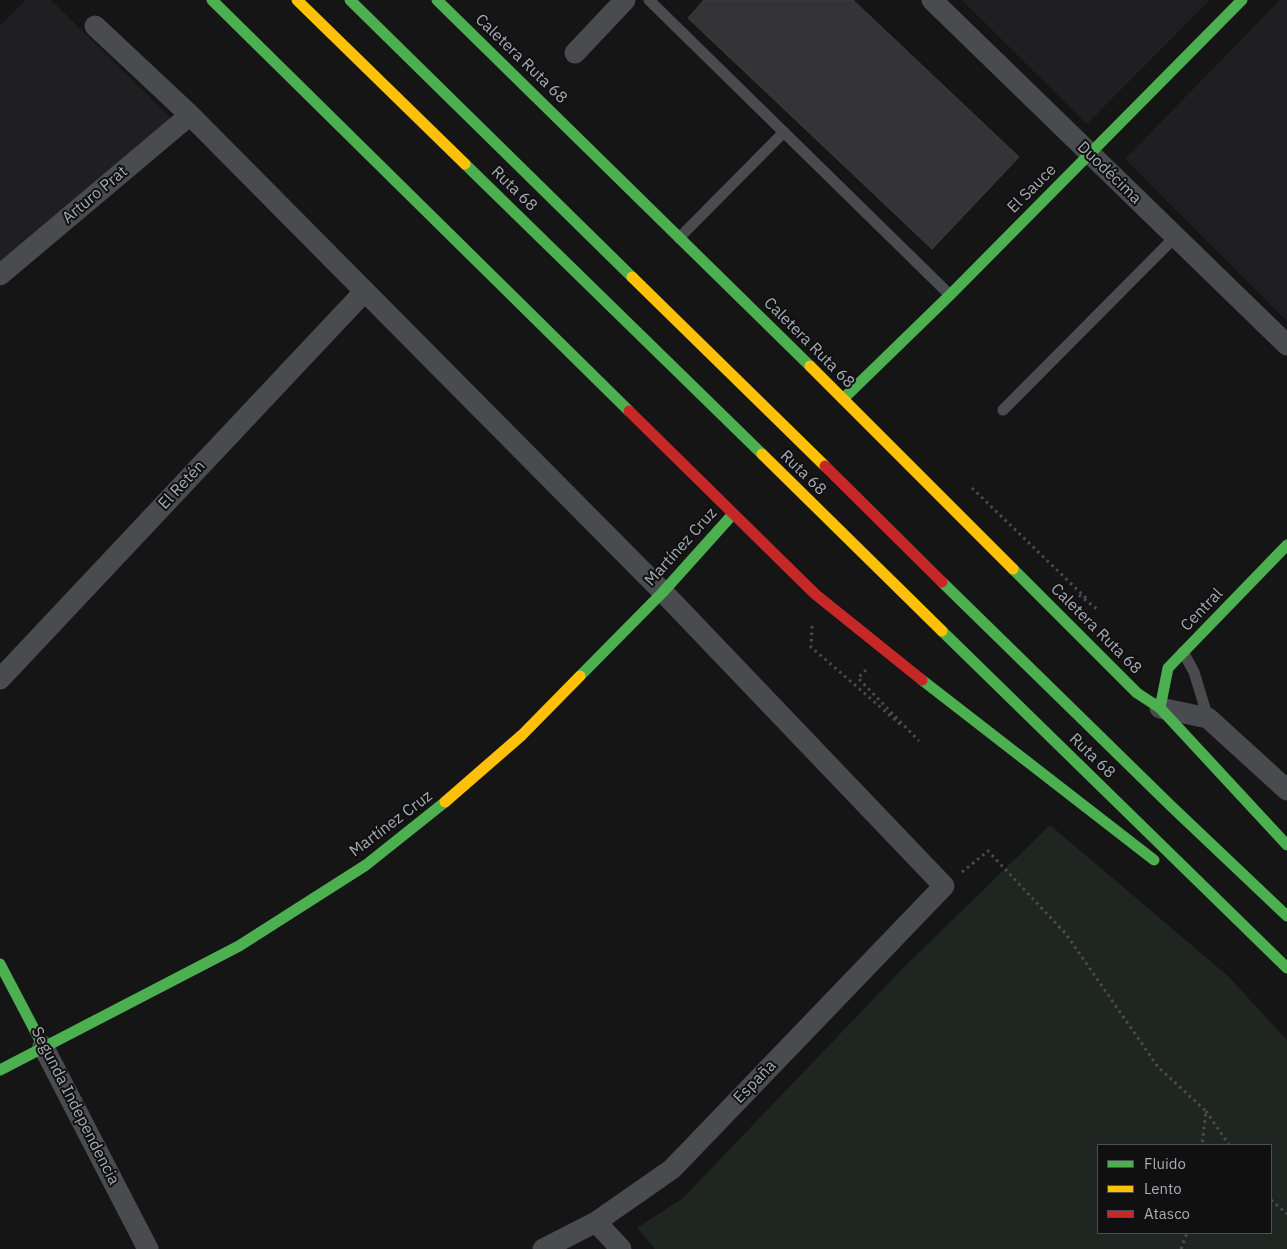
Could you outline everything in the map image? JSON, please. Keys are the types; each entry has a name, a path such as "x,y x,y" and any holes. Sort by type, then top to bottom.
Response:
{"main road":[{"path":"212,0 815,594 902,665 1161,866"},
{"name":"Ruta 68","path":"297,0 1287,968"},
{"name":"Ruta 68","path":"350,0 1171,806 1287,916"},
{"name":"Caletera Ruta 68","path":"437,0 843,399 1137,693 1160,708 1287,845"},
{"name":"El Sauce","path":"843,399 950,295 1242,0"},
{"name":"Martínez Cruz","path":"0,1070 43,1046 239,946 303,907 366,865 457,793 522,735 663,592 733,514"},
{"name":"Central","path":"1160,708 1168,668 1287,545"},
{"path":"1177,878 1256,939"},
{"name":"Segunda Independencia","path":"0,964 43,1046"}],"street":[{"path":"575,53 625,0"},
{"name":"Duodécima","path":"932,0 1287,345"},
{"path":"95,26 190,115 663,592 944,886"},
{"name":"Arturo Prat","path":"0,274 190,115"},
{"name":"El Retén","path":"0,679 365,291"},
{"path":"1160,708 1208,718 1287,790"},
{"name":"España","path":"543,1249 596,1222 672,1169 944,886"},
{"name":"Segunda Independencia","path":"43,1046 148,1249"},
{"path":"596,1222 621,1249"}],"lane":[{"path":"649,0 950,295"},
{"path":"680,238 784,132"},
{"path":"1003,410 1175,237"},
{"path":"1183,652 1194,672 1208,718"}],"path":[{"path":"815,594 810,647 919,741 858,678"},
{"path":"944,886 988,852 1066,934 1158,1066 1206,1111 1228,1144"},
{"path":"1202,1144 1206,1111"},
{"path":"1272,1201 1287,1214"},
{"path":"1180,1249 1187,1234"}],"shaded area":[{"path":"26,0 51,0 171,118 0,264 0,26"},
{"path":"962,0 1210,0 1087,124"},
{"path":"1280,0 1287,0 1287,321 1125,159"},
{"path":"1050,825 1228,976 1287,1040 1287,1249 655,1249 637,1228 683,1198 904,967"}],"building":[{"path":"704,0 853,0 1019,157 932,249 688,18"}],"traffic: fast":[{"path":"212,0 629,411"},
{"path":"350,0 632,277"},
{"path":"437,0 810,366"},
{"path":"843,399 950,295 1242,0"},
{"path":"465,164 762,454"},
{"path":"580,676 663,592 733,514"},
{"path":"1013,569 1137,693 1160,708 1168,668 1287,545"},
{"path":"942,582 1171,806 1287,916"},
{"path":"942,631 1287,968"},
{"path":"922,680 1154,860"},
{"path":"1160,708 1287,845"},
{"path":"0,1070 239,946 366,865 445,802"},
{"path":"0,964 43,1046"}],"traffic: slow":[{"path":"297,0 465,164"},
{"path":"632,277 825,466"},
{"path":"810,366 1013,569"},
{"path":"762,454 942,631"},
{"path":"445,802 522,735 580,676"}],"traffic: jam":[{"path":"629,411 815,594"},
{"path":"825,466 942,582"},
{"path":"815,594 922,680"}]}
